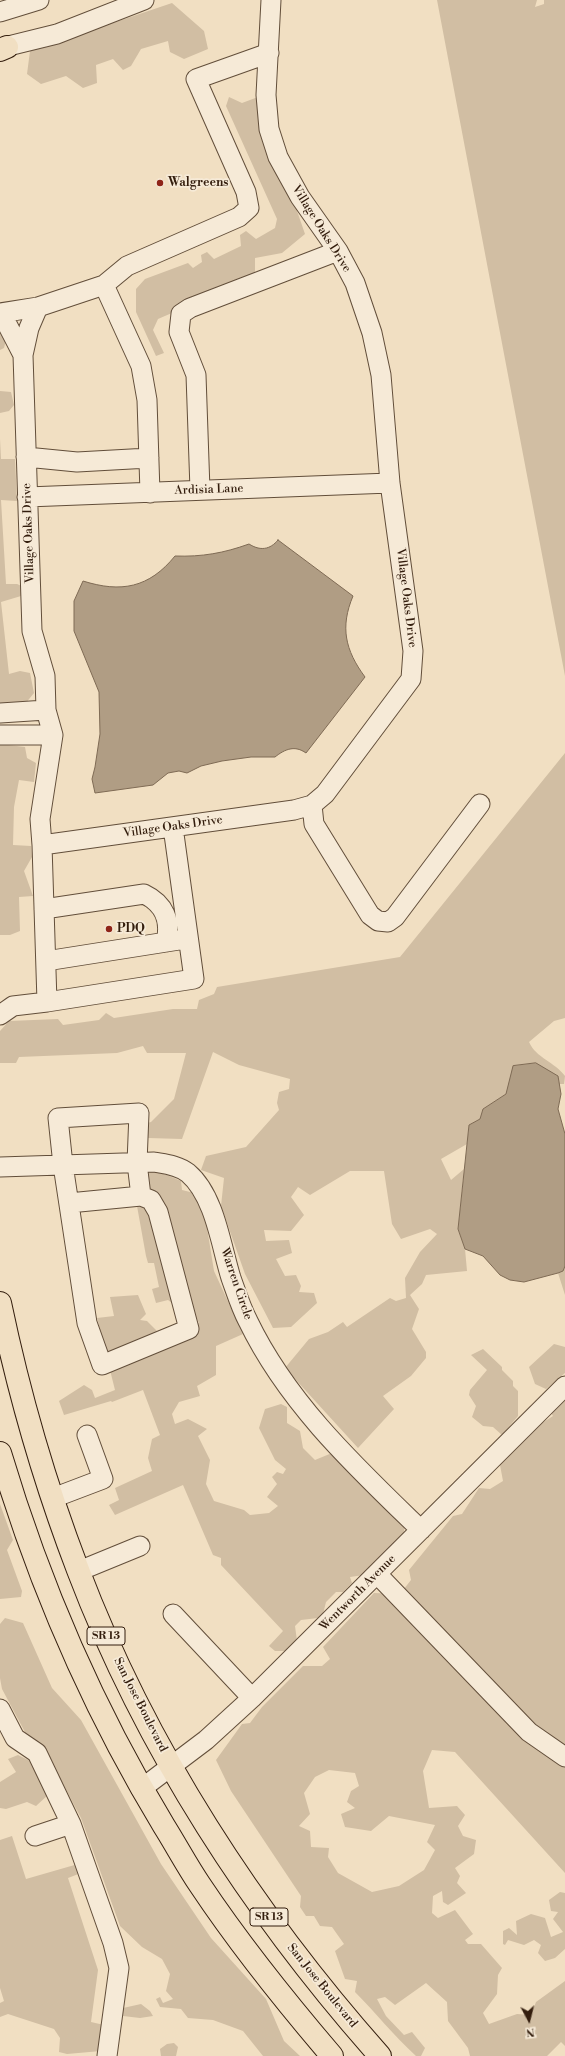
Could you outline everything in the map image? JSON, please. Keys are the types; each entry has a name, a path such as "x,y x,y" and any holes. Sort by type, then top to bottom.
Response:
{"main road":[{"name":"San Jose Boulevard","path":"0,1303 22,1395 53,1498 79,1571 120,1665 172,1767 226,1857 295,1954 380,2056"},
{"path":"0,1363 28,1467 37,1492 53,1498"},
{"name":"SR 13","path":"0,1453 17,1509 44,1584 73,1654 141,1789 199,1884 266,1978 332,2056"}],"street":[{"path":"0,12 39,0"},
{"path":"2,48 57,34 144,0"},
{"name":"Village Oaks Drive","path":"23,355 32,631 45,676 46,710 53,735 40,819 42,845 294,810 312,805 325,794 411,679 413,651 390,483 381,375 372,333 355,283 338,251 300,197 278,157 269,130 266,95 271,0"},
{"path":"0,312 38,307 104,285 127,266 239,217 249,208 246,192 196,79 269,53"},
{"path":"200,490 196,375 179,332 181,314 190,308 338,251"},
{"path":"104,285 141,366 147,400 150,493"},
{"path":"23,355 29,328 38,307"},
{"path":"0,318 7,324 23,355"},
{"path":"26,457 77,462 149,458"},
{"name":"Ardisia Lane","path":"28,498 390,483"},
{"path":"0,713 46,710"},
{"path":"0,735 53,735"},
{"path":"312,805 314,824 370,915 378,921 388,922 395,917 480,804"},
{"path":"4,1007 47,1002 194,979 173,827"},
{"path":"42,845 47,1002"},
{"path":"44,909 144,894 155,900 165,915 169,929 166,942"},
{"path":"46,961 189,939"},
{"path":"69,1203 141,1196 151,1200 158,1212 189,1329 102,1365 87,1323 63,1165 58,1118 139,1113 137,1163 141,1196"},
{"name":"Warren Circle","path":"0,1167 137,1163 170,1164 187,1172 196,1181 206,1197 213,1215 232,1280 248,1321 281,1378 316,1423 361,1472 421,1530"},
{"name":"Wentworth Avenue","path":"141,1789 206,1740 252,1698 565,1386"},
{"path":"53,1498 103,1479 88,1435"},
{"path":"79,1571 140,1546"},
{"path":"377,1574 529,1732 565,1757"},
{"path":"173,1614 252,1698"},
{"path":"0,1709 15,1738 37,1753 71,1824 114,1943 118,1968 107,2056"},
{"path":"35,1836 71,1824"}],"shaded area":[{"path":"437,0 537,0 535,7 544,4 544,0 565,0 565,676"},
{"path":"172,3 204,31 208,49 184,59 170,52 168,41 141,49 131,66 123,70 113,59 96,65 97,83 83,88 66,76 41,84 27,74 30,51"},
{"path":"229,97 242,103 258,97 260,134 296,208 305,234 282,253 255,258 255,277 158,319 153,330 164,353 156,356 136,312 136,289 145,279 188,263 193,268 202,262 201,255 207,252 214,259 241,246 240,235 246,231 256,239 275,228 277,219 226,106"},
{"path":"0,328 7,336 4,348 0,350"},
{"path":"0,391 11,392 14,405 9,411 0,413"},
{"path":"0,439 1,459 15,459 17,501 1,500 6,584 17,584 24,587 21,596 1,602 9,674 20,671 30,673 34,693 25,704 0,706"},
{"path":"278,540 353,596 347,618 347,638 353,657 365,677 306,753 298,749 290,749 275,757 251,757 222,761 201,766 187,773 179,771 168,773 153,785 95,793 92,779 100,734 99,692 74,631 74,601 83,581 110,587 134,585 155,575 175,556 213,554 249,544 257,548 268,548"},
{"path":"0,744 25,747 27,758 36,763 34,782 19,780 14,807 13,845 31,846 32,857 24,871 33,896 19,897 20,931 10,935 0,935"},
{"path":"565,753 565,1018 554,1021 529,1042 536,1052 561,1071 565,1076 564,1084 559,1084 558,1076 506,1094 483,1109 480,1119 469,1125 467,1144 441,1159 451,1180 464,1169 458,1229 465,1249 467,1271 426,1275 422,1284 410,1295 419,1309 412,1329 426,1352 426,1358 411,1376 383,1396 394,1409 358,1448 285,1368 309,1339 328,1332 343,1322 347,1327 390,1298 396,1301 406,1298 405,1278 420,1252 437,1234 430,1229 401,1239 392,1224 384,1171 350,1171 310,1195 298,1187 291,1197 304,1215 291,1231 264,1230 266,1241 289,1240 292,1253 276,1259 285,1276 296,1275 301,1286 299,1292 314,1293 317,1303 291,1327 273,1328 245,1274 221,1206 224,1178 201,1170 206,1156 246,1147 279,1110 277,1103 279,1092 289,1089 290,1079 239,1065 213,1052 182,1139 148,1138 147,1123 151,1122 174,1099 186,1053 147,1053 143,1046 117,1053 19,1057 16,1063 0,1063 0,1031 9,1021 58,1019 63,1025 99,1020 106,1013 114,1018 173,1009 197,1009 199,1000 214,994 217,987 400,957"},
{"path":"536,1063 558,1076 561,1094 558,1109 565,1134 565,1266 563,1271 558,1273 524,1282 510,1280 500,1275 483,1256 465,1249 458,1229 469,1125 480,1119 483,1109 506,1094 513,1066"},
{"path":"151,1171 167,1175 181,1181 182,1190 194,1193 204,1209 214,1271 243,1334 216,1346 216,1375 197,1386 200,1396 179,1402 172,1414 175,1424 188,1419 207,1429 198,1436 210,1460 206,1484 214,1501 244,1510 250,1515 269,1513 278,1506 267,1497 277,1484 272,1477 277,1472 283,1474 286,1469 275,1460 259,1428 265,1409 281,1404 287,1407 287,1423 300,1431 303,1448 315,1460 332,1453 405,1525 403,1537 364,1575 350,1577 352,1583 343,1592 336,1592 326,1602 323,1614 318,1618 301,1620 295,1626 297,1641 288,1651 275,1651 269,1646 283,1631 221,1565 221,1558 213,1555 183,1485 115,1515 109,1505 119,1500 115,1488 152,1471 148,1458 152,1439 160,1435 143,1390 112,1402 111,1401 64,1415 59,1401 84,1385 92,1390 95,1398 115,1390 97,1318 114,1316 110,1297 138,1295 146,1314 140,1320 147,1321 157,1331 170,1326 179,1328 199,1323 192,1309 180,1309 168,1300 156,1303 152,1289 159,1287 154,1263 148,1263 146,1256 137,1206 122,1208 141,1181"},
{"path":"565,1266 565,1295 558,1273 563,1271"},
{"path":"554,1344 565,1347 565,1373 546,1389 535,1384 529,1367"},
{"path":"483,1349 502,1367 502,1370 513,1381 513,1386 518,1391 518,1416 502,1435 493,1427 483,1426 472,1417 476,1406 469,1395 470,1390 487,1370 471,1355"},
{"path":"565,1397 565,1873 455,1752 432,1750 423,1771 429,1808 457,1806 465,1815 458,1826 463,1836 476,1840 474,1854 455,1868 460,1876 457,1883 466,1893 448,1905 443,1902 442,1891 433,1896 432,1913 438,1918 455,1910 473,1934 465,1940 468,1944 481,1944 502,1968 498,1975 497,1994 483,2013 489,2024 517,2014 531,2015 536,2002 565,1981 565,2046 561,2042 547,2056 470,2056 468,2048 448,2021 447,2002 426,1983 395,2005 385,1997 377,1999 386,2016 404,2035 412,2032 425,2048 421,2056 416,2056 400,2041 355,1992 357,1981 345,1979 335,1951 344,1944 332,1927 320,1926 314,1916 306,1916 300,1907 301,1896 231,1791 216,1760 242,1724 250,1723 262,1707 303,1666 322,1666 330,1659 323,1647 374,1593 400,1594 411,1580 409,1570 453,1516 462,1514 479,1488 490,1489 503,1481 500,1465 542,1423 553,1416 551,1413","holes":["329,1770 355,1773 359,1786 351,1791 347,1802 355,1808 341,1814 345,1827 371,1831 389,1816 435,1825 427,1842 435,1850 424,1870 399,1886 372,1892 338,1873 328,1857 329,1848 311,1847 310,1831 299,1826 310,1814 304,1793 315,1777"]},
{"path":"0,1504 13,1540 7,1550 22,1591 21,1597 0,1599"},
{"path":"5,1618 23,1623 52,1688 81,1720 161,1864 211,1938 266,1999 284,2041 300,2056 263,2056 243,2031 213,2020 188,2018 181,2009 160,2007 156,1999 160,1997 163,2003 173,1999 166,1991 170,1974 162,1959 142,1947 120,1926 81,1818 42,1745 26,1734 2,1689 0,1678 0,1624"},
{"path":"18,1755 30,1761 48,1795 36,1806 27,1802 6,1809 0,1808 0,1782 16,1772 8,1759"},
{"path":"12,1836 26,1879 78,1864 81,1873 68,1878 98,1970 91,2022 104,2025 101,2051 67,2054 59,2052 60,2038 54,2029 8,2014 0,2017 0,2003 4,2001 0,1988 0,1840"},
{"path":"560,1892 565,1893 565,1949 555,1958 545,1961 538,1953 541,1945 534,1940 524,1945 508,1940 505,1945 503,1944 503,1931 509,1928 517,1935 516,1921 531,1914 545,1918 551,1937 563,1932 553,1919 558,1912 551,1911 549,1900"},
{"path":"141,2004 150,2011 153,2016 140,2018 123,2016 123,2008"},
{"path":"174,2043 178,2047 176,2056 161,2056 160,2049 167,2044"}],"place":[{"name":"Walgreens","path":"160,183"},
{"name":"PDQ","path":"109,929"}]}
